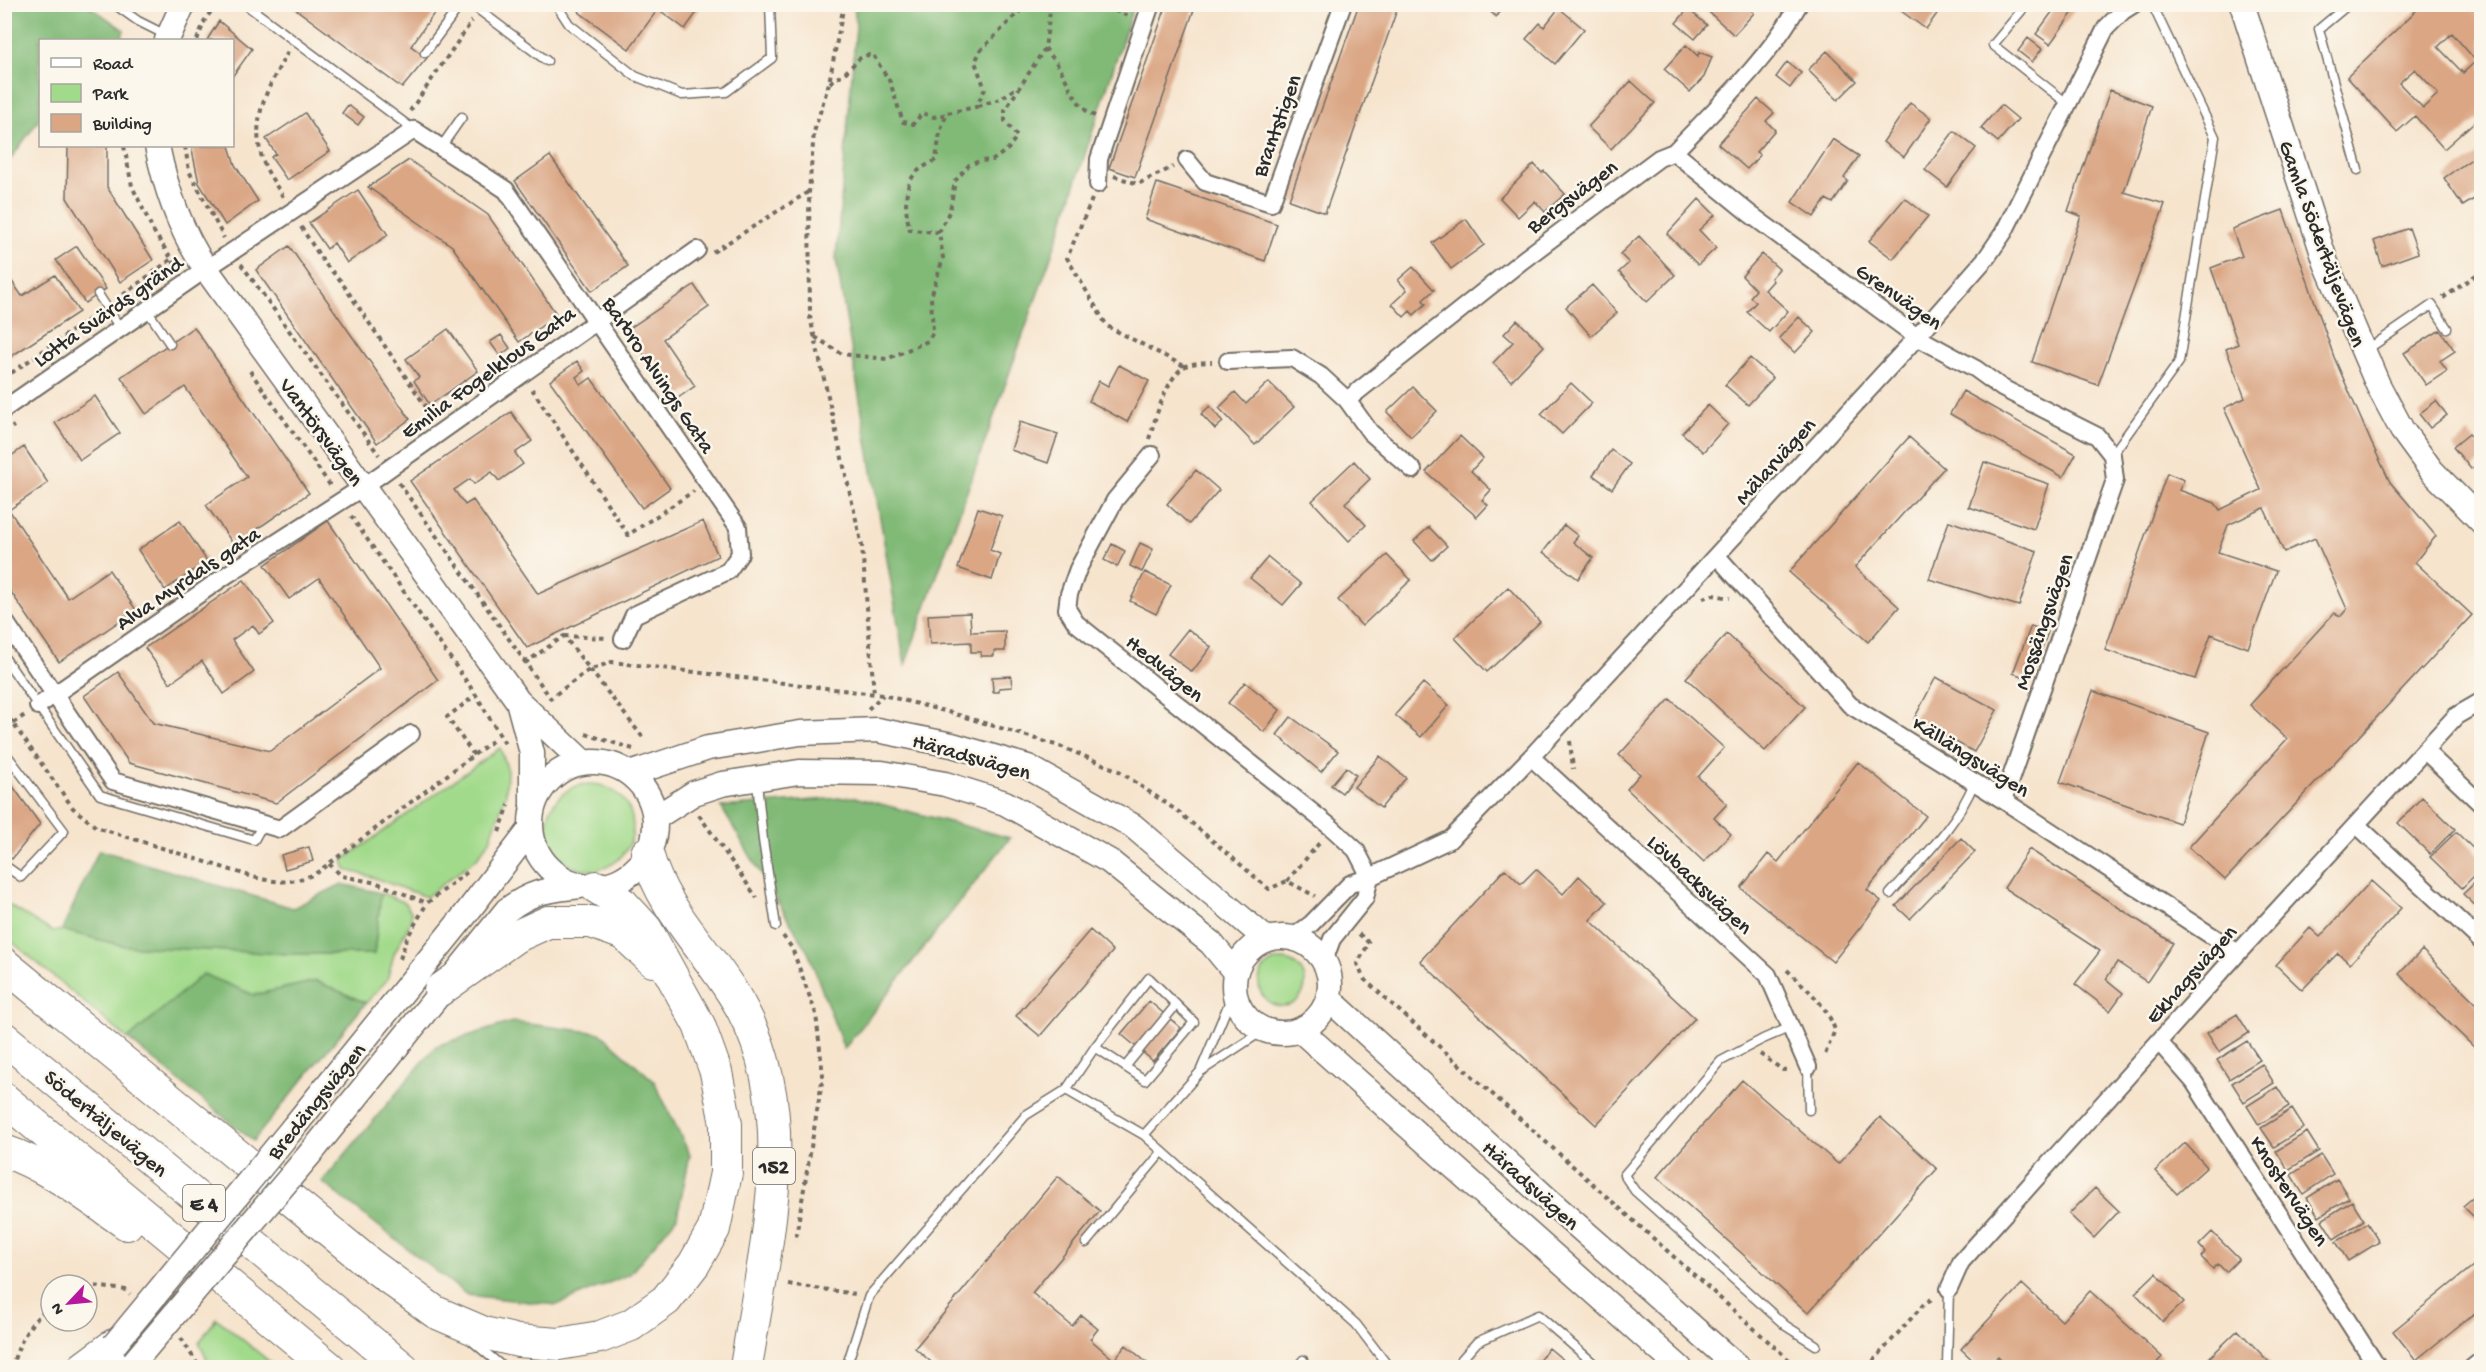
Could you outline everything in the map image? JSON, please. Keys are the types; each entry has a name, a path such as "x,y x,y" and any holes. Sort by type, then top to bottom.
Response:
{"highway":[{"name":"152","path":"647,853 654,877 670,904 743,1011 757,1040 774,1106 774,1181 746,1368"},
{"path":"4,964 370,1264 435,1312 484,1333 518,1341 559,1344 600,1337 631,1325 666,1300 694,1264 714,1229 726,1173 726,1124 716,1072 699,1025 646,929 623,904 589,886"},
{"path":"440,990 515,937 548,922 591,922 624,934 678,984"},
{"name":"Södertäljevägen","path":"4,1038 403,1368"},
{"name":"Södertäljevägen","path":"4,1099 330,1368"},
{"path":"4,1151 68,1184 288,1332"},
{"path":"82,1368 120,1362"}],"main road":[{"path":"168,38 183,4"},
{"name":"Gamla Södertäljevägen","path":"2242,4 2326,263 2378,385 2402,430 2432,471 2481,522"},
{"name":"Vantörsvägen","path":"157,147 171,203 190,246 518,701 583,762"},
{"name":"Vantörsvägen","path":"518,701 532,753 524,816"},
{"name":"Häradsvägen","path":"630,774 708,748 800,733 877,730 952,745 1028,767 1133,826 1266,939"},
{"path":"583,762 606,763 630,774 649,797 655,818 655,835 640,866 613,883 589,886 558,876 541,859 524,816 541,789 561,770 583,762"},
{"name":"Häradsvägen","path":"655,818 694,793 722,783 799,772 882,773 945,784 1005,803 1109,861 1211,943 1234,981"},
{"name":"Bredängsvägen","path":"120,1362 292,1129 465,915 524,816"},
{"name":"Bredängsvägen","path":"120,1362 315,1148 491,927 526,896 543,890 589,886"},
{"path":"1292,938 1315,950 1324,961 1330,983 1328,998 1316,1019 1300,1030 1283,1034 1264,1030 1244,1017 1234,981 1244,954 1266,939 1292,938"},
{"name":"Häradsvägen","path":"1328,998 1547,1199 1739,1368"},
{"name":"Häradsvägen","path":"1300,1030 1680,1368"}],"street":[{"path":"1098,184 1099,159 1151,4"},
{"name":"Brantstigen","path":"1187,160 1205,182 1271,203 1342,4"},
{"name":"Bergsvägen","path":"1347,400 1522,260 1659,158 1674,152 1743,79 1786,26 1799,4"},
{"name":"Mälarvägen","path":"1292,938 1311,924 1350,884 1451,839 1531,757 1917,337 1988,257 2004,232 2106,28 2134,4"},
{"path":"206,269 414,130"},
{"name":"Barbro Alvings Gata","path":"414,130 506,190 738,526 740,554 728,571 634,615 623,639"},
{"name":"Grenvägen","path":"1674,152 1750,214 1917,337 1976,369 2002,388 2097,436 2112,455"},
{"name":"Emilia Fogelklous Gata","path":"363,487 697,250"},
{"name":"Lotta Svärds gränd","path":"4,409 206,269"},
{"path":"1228,361 1292,358 1321,376 1347,400 1370,432 1413,470"},
{"name":"Hedvägen","path":"1152,455 1114,500 1078,569 1069,594 1068,609 1076,624 1332,828 1356,850 1370,877"},
{"name":"Mossängsvägen","path":"2003,800 2115,480 2112,455"},
{"name":"Alva Myrdals gata","path":"38,706 363,487"},
{"name":"Källängsvägen","path":"1717,556 1850,705 2003,800 2238,953"},
{"path":"4,620 113,781 280,829 411,734"},
{"name":"Ekhagsvägen","path":"1949,1289 1961,1262 2238,953 2456,716 2481,702"},
{"path":"2425,751 2481,805"},
{"name":"Lövbacksvägen","path":"1531,757 1768,975 1808,1067"},
{"path":"2357,825 2481,942"},
{"path":"1324,961 1332,939 1344,921 1365,898 1370,877"},
{"name":"Knostervägen","path":"2159,1042 2194,1082 2378,1368"},
{"path":"2472,1368 2481,1360"}],"lane":[{"path":"114,4 168,38"},
{"path":"425,53 461,4"},
{"path":"555,4 569,24 635,76 682,96 726,92 772,58 770,4"},
{"path":"2027,4 1993,45 2068,104"},
{"path":"2112,455 2179,363 2215,137 2152,4"},
{"path":"2349,4 2319,29 2358,170"},
{"name":"Barbro Alvings Gata","path":"249,7 414,130"},
{"path":"475,7 547,61"},
{"path":"441,147 462,117"},
{"path":"98,294 120,328"},
{"path":"2363,352 2432,306 2447,328"},
{"path":"147,310 170,344"},
{"path":"4,657 100,795 254,840 263,824"},
{"path":"4,751 64,831 21,877 4,865"},
{"path":"757,778 763,840 776,926"},
{"path":"1890,894 1948,829 1974,783"},
{"path":"846,1368 869,1296 1026,1115 1066,1090 1095,1047 1149,978 1194,1022 1145,1080 1095,1047"},
{"path":"1200,1072 1234,981"},
{"path":"1125,1067 1176,1005"},
{"path":"1791,1027 1721,1061 1624,1175 1635,1191 1786,1326 1816,1345"},
{"path":"1144,1135 1200,1072 1264,1030"},
{"path":"1808,1067 1809,1110"},
{"path":"1066,1090 1144,1135 1356,1324 1385,1362 1382,1368"},
{"path":"1086,1243 1162,1152"},
{"path":"1949,1289 1947,1365 1950,1368"},
{"path":"435,1312 504,1368"},
{"path":"1454,1368 1477,1342 1539,1315 1599,1368"},
{"path":"1297,1368 1303,1360"}],"path":[{"path":"196,39 205,20 216,4"},
{"path":"843,4 829,83 814,132 809,192 810,316 862,546 874,694"},
{"path":"976,107 985,89 975,62 981,50 1019,12 1023,4"},
{"path":"814,337 842,354 887,359 928,341 933,332 931,297 943,258 939,232 950,210 955,181 969,165 993,160 1008,149 1017,136 1005,122 1005,110 1045,48 1051,4"},
{"path":"1098,4 1145,22"},
{"path":"414,130 409,112 475,7"},
{"path":"295,41 266,91 258,126 263,161 291,212 325,264 340,280 442,431"},
{"path":"1045,48 1058,65 1074,96 1090,114 1111,122"},
{"path":"829,83 846,72 857,59 867,54 873,55 890,82 903,122 914,124 922,113 934,117 976,107 1000,99 1019,86"},
{"path":"939,232 910,230 905,215 909,183 918,170 936,160 940,132 948,114"},
{"path":"4,378 107,307 171,259 154,232 132,186 124,147"},
{"path":"185,147 189,171 217,227"},
{"path":"1138,184 1187,160"},
{"path":"1098,184 1067,258 1107,326 1184,366 1228,361"},
{"path":"697,250 710,254 809,192"},
{"path":"239,261 559,710"},
{"path":"2432,306 2481,271"},
{"path":"246,365 476,696 511,753"},
{"path":"1152,455 1146,448 1155,421 1168,388 1184,366"},
{"path":"523,374 628,535 707,483"},
{"path":"1696,600 1713,594 1738,603"},
{"path":"525,663 564,636 623,639"},
{"path":"564,636 644,739"},
{"path":"556,694 589,670 612,662 883,695 952,713 1062,747 1119,771 1180,813 1269,889 1287,881 1332,828"},
{"path":"866,711 883,695"},
{"path":"474,755 447,717 476,696"},
{"path":"584,733 639,751"},
{"path":"1570,734 1570,762 1575,777"},
{"path":"497,836 524,816"},
{"path":"329,864 342,876 377,883 427,903 479,864"},
{"path":"1287,881 1319,898 1327,906"},
{"path":"1344,921 1369,943 1357,964 1364,979 1798,1368"},
{"path":"1757,1042 1759,1053 1783,1070 1808,1067 1822,1060 1835,1030 1822,1004 1784,967"},
{"path":"788,1284 869,1296"},
{"path":"1867,1368 1924,1304 1949,1289"},
{"path":"11,1368 23,1334 39,1314"}],"green space":[{"path":"5,4 88,5 124,30 121,39 39,39 39,119 5,167"},
{"path":"854,5 1134,5 1059,234 905,665 836,259 856,27"},
{"path":"500,748 507,768 506,794 490,840 477,858 426,897 346,870 343,860"},
{"path":"590,784 614,791 626,803 633,827 626,851 614,863 590,870 566,863 554,851 547,827 554,803 566,791"},
{"path":"854,797 1010,838 844,1049 808,952 721,807"},
{"path":"99,850 293,908 342,884 381,893 374,954 292,954 124,946 62,930"},
{"path":"381,893 404,902 412,913 409,925 394,954 387,980 366,1003 316,981 254,995 203,974 128,1039 5,936 4,902 53,932 62,930 124,946 292,954 374,954"},
{"path":"1282,960 1298,967 1305,983 1298,999 1282,1006 1266,999 1259,983 1266,967"},
{"path":"203,974 254,995 316,981 366,1003 253,1141 128,1039"},
{"path":"512,1022 600,1033 654,1081 690,1155 677,1217 630,1274 557,1305 467,1295 322,1182 436,1046"},
{"path":"216,1318 276,1367 211,1367 199,1343"}],"building":[{"path":"289,4 425,4 435,12 411,46 427,58 402,88"},
{"path":"585,4 703,4 685,29 658,9 629,49 579,12"},
{"path":"1167,4 1196,4 1135,177 1109,168"},
{"path":"1359,4 1399,4 1325,213 1289,200"},
{"path":"1483,4 1507,4 1496,17"},
{"path":"1700,4 1745,4 1754,13 1734,35"},
{"path":"1896,4 1944,4 1926,29 1894,6"},
{"path":"2058,4 2079,4 2050,44 2036,34"},
{"path":"2423,4 2482,4 2482,115 2444,149 2415,116 2397,132 2347,77","holes":["2452,33 2476,61 2463,73 2438,47","2415,69 2438,94 2423,108 2399,83"]},
{"path":"1559,8 1584,29 1555,64 1526,39 1540,23 1544,27"},
{"path":"1688,9 1707,25 1695,39 1676,23"},
{"path":"219,21 252,49 234,74 234,39 208,39"},
{"path":"2028,38 2042,49 2032,62 2018,51"},
{"path":"1686,45 1698,56 1699,52 1712,57 1704,77 1690,92 1664,69"},
{"path":"1827,51 1857,81 1838,100 1808,70"},
{"path":"1787,62 1801,73 1790,88 1776,77"},
{"path":"1631,81 1655,103 1611,149 1588,127"},
{"path":"2110,90 2152,106 2124,192 2165,204 2098,385 2032,362 2081,216 2068,211"},
{"path":"1758,99 1774,113 1766,121 1775,130 1756,152 1760,155 1747,169 1718,144"},
{"path":"1910,103 1931,118 1904,157 1883,142"},
{"path":"348,105 364,117 358,125 342,113"},
{"path":"2001,105 2018,119 1998,142 1981,128"},
{"path":"305,113 330,151 287,180 271,157 276,154 266,139"},
{"path":"1954,131 1976,148 1947,187 1925,170"},
{"path":"1833,139 1859,156 1844,178 1848,181 1833,203 1826,199 1814,217 1792,202"},
{"path":"68,147 107,147 107,187 153,260 120,282 67,198"},
{"path":"191,147 229,147 235,165 258,201 225,225 199,183"},
{"path":"2482,152 2482,194 2463,206 2444,178"},
{"path":"550,156 628,266 592,291 515,181"},
{"path":"409,160 488,215 557,315 519,342 452,246 368,187"},
{"path":"1534,164 1542,173 1544,171 1565,194 1545,212 1535,201 1518,217 1500,198"},
{"path":"1157,183 1277,224 1265,261 1145,219"},
{"path":"358,190 388,235 347,263 334,243 327,249 309,223"},
{"path":"1905,198 1928,216 1893,259 1869,241"},
{"path":"1699,199 1715,215 1699,230 1716,248 1698,265 1667,234"},
{"path":"2283,210 2334,357 2371,442 2390,482 2436,536 2415,562 2472,615 2225,880 2189,847 2287,739 2250,705 2334,613 2341,616 2347,609 2315,538 2284,552 2264,508 2228,525 2218,552 2276,571 2248,648 2211,634 2195,679 2105,650 2167,473 2184,480 2179,490 2215,503 2220,510 2261,490 2224,408 2245,398 2226,349 2238,344 2211,268 2242,256 2232,229"},
{"path":"1466,219 1484,245 1451,269 1432,243"},
{"path":"2409,228 2418,253 2382,266 2374,241"},
{"path":"1639,236 1675,275 1647,302 1619,272 1629,263 1620,254"},
{"path":"77,246 106,289 85,303 56,260"},
{"path":"289,246 410,419 377,443 256,270"},
{"path":"1762,254 1779,269 1765,290 1788,311 1769,332 1747,312 1756,302 1750,297 1756,290 1742,276"},
{"path":"1413,267 1434,290 1423,300 1426,304 1414,315 1410,311 1404,317 1392,304 1407,290 1398,280"},
{"path":"4,270 22,296 55,275 79,312 4,361"},
{"path":"694,285 709,307 663,339 695,386 675,400 627,330"},
{"path":"1592,285 1617,313 1591,336 1566,307"},
{"path":"1799,317 1815,332 1795,353 1779,338"},
{"path":"1517,320 1544,346 1511,381 1493,363 1513,342 1504,334"},
{"path":"194,327 309,493 234,545 206,505 247,477 185,387 146,414 121,377"},
{"path":"448,329 478,371 430,405 414,381 419,377 406,359"},
{"path":"2440,330 2455,351 2440,361 2447,371 2426,385 2404,353"},
{"path":"501,335 510,348 500,356 490,342"},
{"path":"1750,358 1773,378 1748,405 1725,385"},
{"path":"577,361 584,371 576,377 581,385 591,378 670,488 642,508 550,381"},
{"path":"1119,365 1149,381 1127,422 1089,401 1099,381 1108,386"},
{"path":"1269,382 1294,407 1255,445 1219,408 1235,392 1246,404"},
{"path":"1571,383 1592,403 1562,434 1541,414"},
{"path":"1413,387 1437,411 1411,437 1387,412"},
{"path":"1963,391 2076,454 2063,477 1950,414"},
{"path":"95,396 120,433 80,460 55,423"},
{"path":"2436,401 2447,415 2430,428 2419,414"},
{"path":"1708,405 1728,424 1703,452 1682,433"},
{"path":"1210,406 1223,422 1215,429 1201,414"},
{"path":"511,412 532,441 515,453 523,464 499,481 492,472 474,484 470,479 454,490 465,505 473,500 538,594 703,521 718,556 527,648 410,481"},
{"path":"1020,422 1058,434 1048,463 1011,450"},
{"path":"2469,434 2482,449 2482,461 2471,469 2453,447"},
{"path":"1460,436 1483,458 1471,471 1491,490 1482,500 1488,505 1477,517 1426,472"},
{"path":"1909,437 1944,468 1855,567 1899,607 1868,642 1789,572"},
{"path":"24,447 48,483 9,510 68,598 109,570 136,610 59,662 4,582 4,461"},
{"path":"1611,450 1630,464 1612,489 1593,475"},
{"path":"1354,461 1370,479 1345,503 1366,525 1349,541 1312,501"},
{"path":"1984,462 2049,484 2034,529 1969,507"},
{"path":"1196,470 1219,490 1189,524 1167,504"},
{"path":"978,508 1002,516 990,550 1000,554 992,580 958,568"},
{"path":"180,521 207,561 165,590 138,550"},
{"path":"328,521 438,680 276,803 129,763 84,696 118,672 153,723 270,751 380,668 319,578 289,599 265,565"},
{"path":"1949,521 2037,551 2019,606 1929,579"},
{"path":"1564,525 1578,536 1573,542 1593,558 1578,579 1543,552"},
{"path":"1429,527 1447,546 1432,560 1414,541"},
{"path":"1140,543 1153,549 1142,572 1130,566"},
{"path":"1112,544 1125,551 1117,567 1104,560"},
{"path":"1387,555 1411,580 1362,626 1338,600"},
{"path":"1268,557 1301,584 1283,605 1250,578"},
{"path":"1145,572 1171,585 1156,614 1130,601"},
{"path":"244,580 274,623 259,634 253,625 232,640 254,672 224,694 202,661 170,683 145,648"},
{"path":"1508,587 1540,622 1487,672 1455,638"},
{"path":"970,613 971,632 1005,631 1005,651 994,651 994,656 981,656 981,652 971,652 971,642 930,644 928,615"},
{"path":"2031,626 2048,632 2030,679 2013,673"},
{"path":"1188,629 1211,647 1192,672 1168,654"},
{"path":"1727,634 1805,707 1765,751 1686,678"},
{"path":"1011,676 1012,687 999,688 999,692 993,692 992,677"},
{"path":"1936,677 1997,710 1974,752 1914,719"},
{"path":"1245,682 1280,710 1264,732 1228,703"},
{"path":"1423,683 1449,705 1421,737 1395,715"},
{"path":"2093,691 2209,732 2179,823 2060,782"},
{"path":"1670,699 1724,748 1698,777 1727,804 1714,818 1731,834 1704,862 1627,789 1640,774 1619,755"},
{"path":"1291,717 1338,751 1321,772 1277,735"},
{"path":"1380,756 1406,778 1381,808 1354,787"},
{"path":"1858,762 1926,816 1867,890 1881,901 1833,962 1741,888 1768,854 1778,862"},
{"path":"1346,767 1356,775 1342,793 1331,785"},
{"path":"4,774 40,824 12,859 4,853"},
{"path":"2422,797 2455,829 2430,854 2398,823"},
{"path":"2456,832 2482,857 2482,868 2462,888 2430,857"},
{"path":"1961,838 1975,852 1910,919 1896,906"},
{"path":"309,847 313,861 285,869 281,855"},
{"path":"2029,849 2173,943 2147,982 2117,962 2106,979 2123,993 2110,1011 2075,984 2100,951 2004,888"},
{"path":"1505,869 1521,884 1536,869 1563,894 1579,876 1607,902 1590,920 1695,1018 1596,1125 1420,961"},
{"path":"2482,876 2482,912 2463,894"},
{"path":"2371,881 2401,908 2350,964 2338,953 2302,990 2276,965 2310,928 2320,937"},
{"path":"1090,930 1113,951 1040,1036 1016,1016"},
{"path":"2422,950 2482,1009 2482,1055 2399,974"},
{"path":"1149,1001 1181,1028 1153,1061 1121,1034"},
{"path":"2237,1014 2249,1033 2219,1052 2207,1033"},
{"path":"2247,1041 2260,1060 2229,1079 2217,1060"},
{"path":"2262,1064 2274,1083 2244,1102 2232,1083"},
{"path":"1742,1080 1838,1164 1880,1117 1937,1169 1808,1313 1657,1177"},
{"path":"2277,1087 2289,1106 2259,1125 2247,1106"},
{"path":"2292,1109 2304,1128 2274,1147 2261,1128"},
{"path":"2307,1132 2319,1151 2288,1170 2276,1151"},
{"path":"2185,1143 2207,1167 2177,1194 2155,1171"},
{"path":"2321,1155 2333,1174 2303,1194 2291,1175"},
{"path":"1058,1176 1100,1211 1032,1293 1072,1326 1081,1315 1098,1329 1090,1339 1114,1360 1126,1345 1153,1368 938,1368 915,1348"},
{"path":"2337,1179 2349,1198 2319,1217 2307,1198"},
{"path":"2095,1188 2119,1211 2094,1238 2069,1214"},
{"path":"2482,1190 2482,1225 2463,1206"},
{"path":"2352,1201 2364,1220 2334,1239 2322,1220"},
{"path":"2367,1223 2379,1242 2348,1261 2336,1242"},
{"path":"2212,1232 2239,1259 2226,1272 2218,1264 2213,1269 2201,1257 2205,1252 2199,1245"},
{"path":"2473,1266 2482,1276 2482,1307 2416,1360 2393,1331"},
{"path":"2156,1273 2184,1302 2163,1322 2135,1293"},
{"path":"2022,1284 2062,1321 2090,1291 2162,1357 2152,1368 2010,1368 1998,1356 1987,1368 1981,1368 1961,1349"},
{"path":"2238,1330 2272,1365 2270,1368 2219,1368 2209,1358"},
{"path":"1549,1348 1573,1368 1533,1368"}]}
